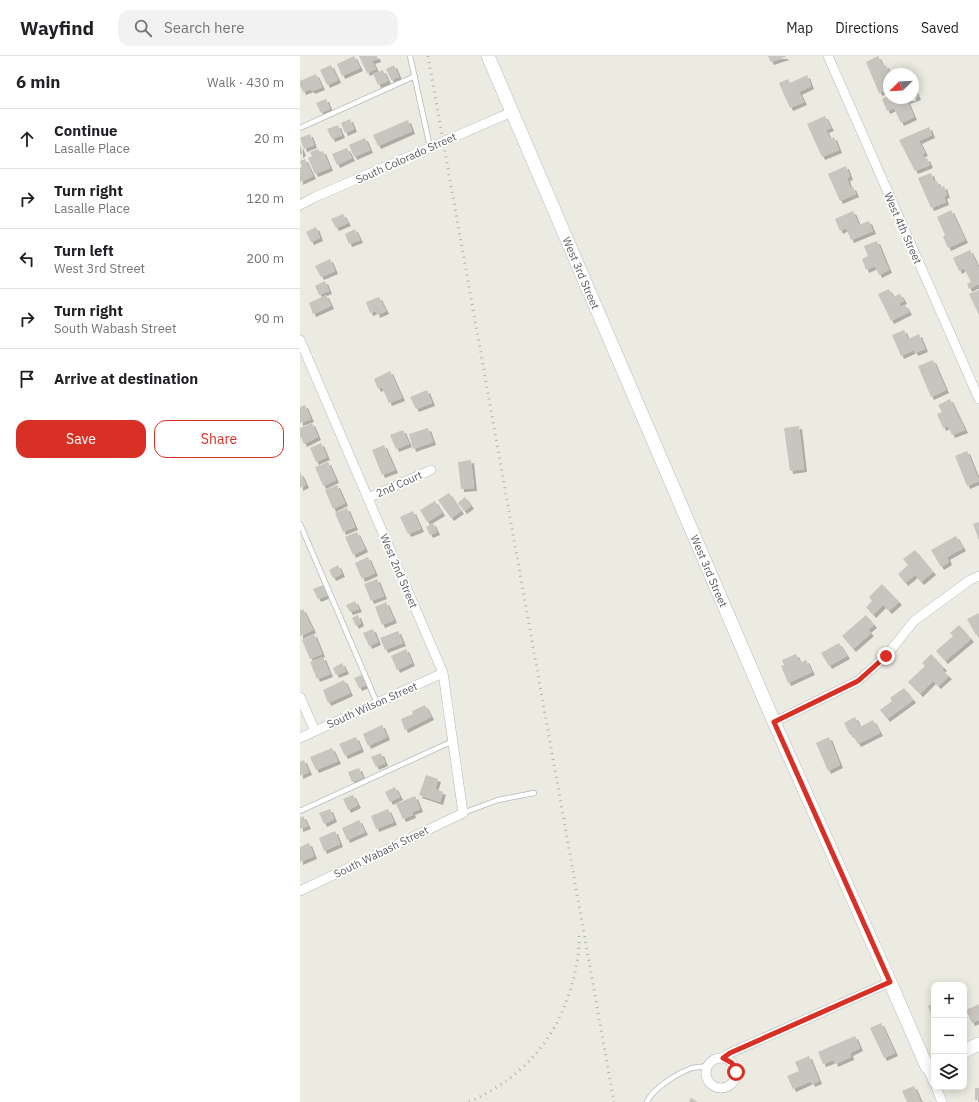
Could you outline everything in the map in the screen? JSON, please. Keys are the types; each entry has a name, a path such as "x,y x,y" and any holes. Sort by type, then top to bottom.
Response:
{"street":[{"name":"West 3rd Street","path":"488,56 774,722 890,982 931,1066"},
{"name":"West 4th Street","path":"828,56 979,399"},
{"name":"South Colorado Street","path":"300,205 512,112"},
{"name":"West 2nd Street","path":"300,340 444,673 463,813"},
{"name":"2nd Court","path":"368,498 431,470"},
{"path":"774,722 858,681 886,656 914,621 970,580 979,576"},
{"name":"South Wilson Street","path":"300,738 444,673"},
{"path":"300,697 315,731"},
{"name":"South Wabash Street","path":"300,891 463,813"},
{"path":"723,1058 728,1060 735,1067 736,1077 730,1085 720,1088 711,1084 706,1076 707,1066 714,1059 723,1058 730,1053 890,982"},
{"path":"967,1049 979,1044"},
{"path":"937,1090 942,1102"}],"lane":[{"path":"410,56 430,147"},
{"path":"300,128 415,76"},
{"path":"300,524 377,703"},
{"path":"300,811 453,741"},
{"path":"463,813 498,800 534,793"},
{"path":"647,1102 655,1091 679,1075 692,1068 707,1066"}],"building":[{"path":"354,56 360,68 342,76 337,64"},
{"path":"359,56 377,56 378,59 372,61 376,69 367,73"},
{"path":"768,56 785,56 786,57 771,62"},
{"path":"878,56 883,66 886,65 887,68 883,68 883,91 879,93 866,62"},
{"path":"331,65 338,80 327,85 320,70"},
{"path":"394,65 399,77 391,80 386,69"},
{"path":"383,70 388,81 378,85 373,74"},
{"path":"316,74 322,87 312,91 311,89 303,92 300,81"},
{"path":"807,75 811,86 799,92 804,102 790,108 779,83 788,79 790,83"},
{"path":"326,99 330,109 321,113 316,103"},
{"path":"884,104 908,104 914,117 901,123 894,108 887,111"},
{"path":"825,116 831,128 826,130 830,139 834,137 839,150 822,157 807,124"},
{"path":"350,119 354,129 345,133 341,123"},
{"path":"408,120 412,131 378,146 373,135"},
{"path":"338,125 342,135 332,139 327,129"},
{"path":"929,127 932,135 919,141 925,153 922,154 925,159 927,158 930,165 915,171 899,140"},
{"path":"310,134 314,145 304,149 300,138"},
{"path":"365,138 370,150 354,157 349,145"},
{"path":"300,145 303,153 300,155"},
{"path":"347,148 352,158 337,165 332,154"},
{"path":"318,149 320,152 323,151 330,168 315,174 308,158 312,156 310,152"},
{"path":"305,159 313,176 300,182 300,168 302,167 300,161"},
{"path":"846,166 850,177 847,178 850,188 853,187 856,194 840,201 828,174"},
{"path":"931,173 934,182 937,181 940,188 944,186 947,195 944,196 946,202 931,208 918,178"},
{"path":"951,210 965,240 948,248 943,237 945,235 937,217"},
{"path":"853,211 859,225 869,221 873,231 851,240 846,228 840,231 835,219"},
{"path":"343,214 348,223 336,228 331,219"},
{"path":"316,227 320,238 311,242 306,232"},
{"path":"355,229 360,240 349,244 345,234"},
{"path":"877,241 889,270 879,275 875,266 866,270 862,259 868,256 864,246"},
{"path":"970,250 979,269 979,284 969,289 967,284 971,282 964,268 959,271 953,258"},
{"path":"330,259 335,271 321,277 315,266"},
{"path":"325,281 329,291 319,295 315,286"},
{"path":"889,289 893,297 900,294 904,301 899,303 901,307 905,305 909,312 891,321 878,294"},
{"path":"979,290 979,315 969,294"},
{"path":"326,295 331,306 313,314 309,303"},
{"path":"379,297 386,311 377,315 376,311 370,313 366,302"},
{"path":"904,330 908,339 919,334 925,349 915,353 914,350 901,356 892,335"},
{"path":"933,360 946,390 931,397 918,366"},
{"path":"390,371 402,398 389,403 382,387 378,389 374,379"},
{"path":"427,390 432,403 416,409 410,397"},
{"path":"950,399 965,430 952,435 948,426 943,428 937,414 942,412 938,405"},
{"path":"305,405 311,419 300,423 300,407"},
{"path":"312,423 318,437 304,444 300,435 300,428"},
{"path":"799,426 804,469 790,471 784,428"},
{"path":"428,428 433,442 413,449 409,434"},
{"path":"403,430 409,444 396,449 390,435"},
{"path":"321,443 327,457 316,462 310,448"},
{"path":"384,445 395,470 382,475 372,450"},
{"path":"967,451 979,481 967,486 955,456"},
{"path":"471,460 474,488 461,489 458,462"},
{"path":"328,462 336,480 323,486 315,467"},
{"path":"300,472 306,485 300,488"},
{"path":"337,485 345,503 333,509 325,490"},
{"path":"449,493 461,511 451,518 438,500"},
{"path":"465,497 471,506 464,511 458,503"},
{"path":"435,501 442,513 427,522 420,510"},
{"path":"347,508 355,527 343,532 335,513"},
{"path":"413,511 421,529 408,534 400,517"},
{"path":"979,522 979,540 973,524"},
{"path":"433,523 437,532 430,535 426,527"},
{"path":"357,532 365,549 353,555 345,537"},
{"path":"956,536 963,548 947,557 949,562 941,567 931,550"},
{"path":"915,550 933,572 921,582 915,575 905,583 898,574 908,565 903,559"},
{"path":"368,557 375,573 362,579 355,563"},
{"path":"338,565 342,574 333,578 329,570"},
{"path":"377,579 384,596 371,601 364,584"},
{"path":"882,584 899,602 889,611 883,605 873,615 866,607 872,601 869,597"},
{"path":"323,585 328,595 318,599 313,589"},
{"path":"355,601 359,609 350,612 346,605"},
{"path":"386,602 394,620 382,625 375,607"},
{"path":"303,609 313,630 300,636 300,611"},
{"path":"979,613 979,634 976,635 967,619"},
{"path":"358,615 361,623 356,626 352,618"},
{"path":"866,615 874,625 868,630 871,633 853,649 842,636"},
{"path":"959,625 971,639 945,661 936,651 953,636 950,633"},
{"path":"373,629 378,642 369,646 363,633"},
{"path":"398,631 403,643 385,650 380,638"},
{"path":"314,634 322,654 310,659 302,640"},
{"path":"839,643 847,656 829,666 821,653"},
{"path":"406,649 412,663 397,670 391,656"},
{"path":"796,654 800,663 806,660 812,672 788,683 781,666 784,665 782,660"},
{"path":"931,654 944,668 942,670 949,676 938,686 933,681 920,694 908,682 925,666 922,663"},
{"path":"323,657 330,674 317,679 310,662"},
{"path":"342,663 346,671 336,675 333,668"},
{"path":"362,675 366,685 359,688 354,678"},
{"path":"344,680 350,693 328,703 323,690"},
{"path":"904,688 913,700 887,719 880,710 892,701 890,698"},
{"path":"425,705 431,717 405,730 401,719 413,714 412,711"},
{"path":"855,717 860,727 873,720 880,733 858,744 852,734 850,735 844,723"},
{"path":"382,725 387,737 368,746 363,734"},
{"path":"356,737 361,749 345,756 339,744"},
{"path":"829,737 840,765 828,771 816,743"},
{"path":"332,748 338,761 316,770 310,757"},
{"path":"381,753 385,763 376,767 371,757"},
{"path":"304,760 309,772 300,776 300,762"},
{"path":"359,768 363,778 352,782 348,772"},
{"path":"426,775 438,779 435,789 443,792 440,802 419,795"},
{"path":"395,787 400,797 390,802 385,792"},
{"path":"353,795 358,805 348,810 343,799"},
{"path":"415,796 420,809 412,812 413,815 403,819 396,804"},
{"path":"330,809 334,819 324,824 319,813"},
{"path":"388,809 394,822 376,829 371,816"},
{"path":"303,816 308,826 300,829 300,818"},
{"path":"359,820 365,832 347,840 342,828"},
{"path":"335,831 340,844 324,851 319,838"},
{"path":"309,843 314,856 300,862 300,847"},
{"path":"979,1004 979,1020 972,1023 967,1010"},
{"path":"931,1005 931,1013 928,1006"},
{"path":"881,1023 895,1053 884,1058 870,1028"},
{"path":"855,1036 860,1048 850,1053 851,1057 835,1064 834,1060 823,1064 818,1052"},
{"path":"809,1056 819,1081 812,1084 811,1081 793,1089 787,1076 799,1071 795,1062"},
{"path":"914,1086 921,1102 907,1102 902,1091"},
{"path":"975,1088 979,1088 979,1100 975,1100"},
{"path":"691,1098 698,1102 689,1102"}],"railway":[{"path":"428,56 614,1102"},
{"path":"469,1102 487,1093 519,1071 544,1043 563,1010 570,991 577,961 579,931"}],"route":[{"path":"736,1072 732,1063 723,1058 730,1053 890,982 774,722 858,681 886,656"}]}
